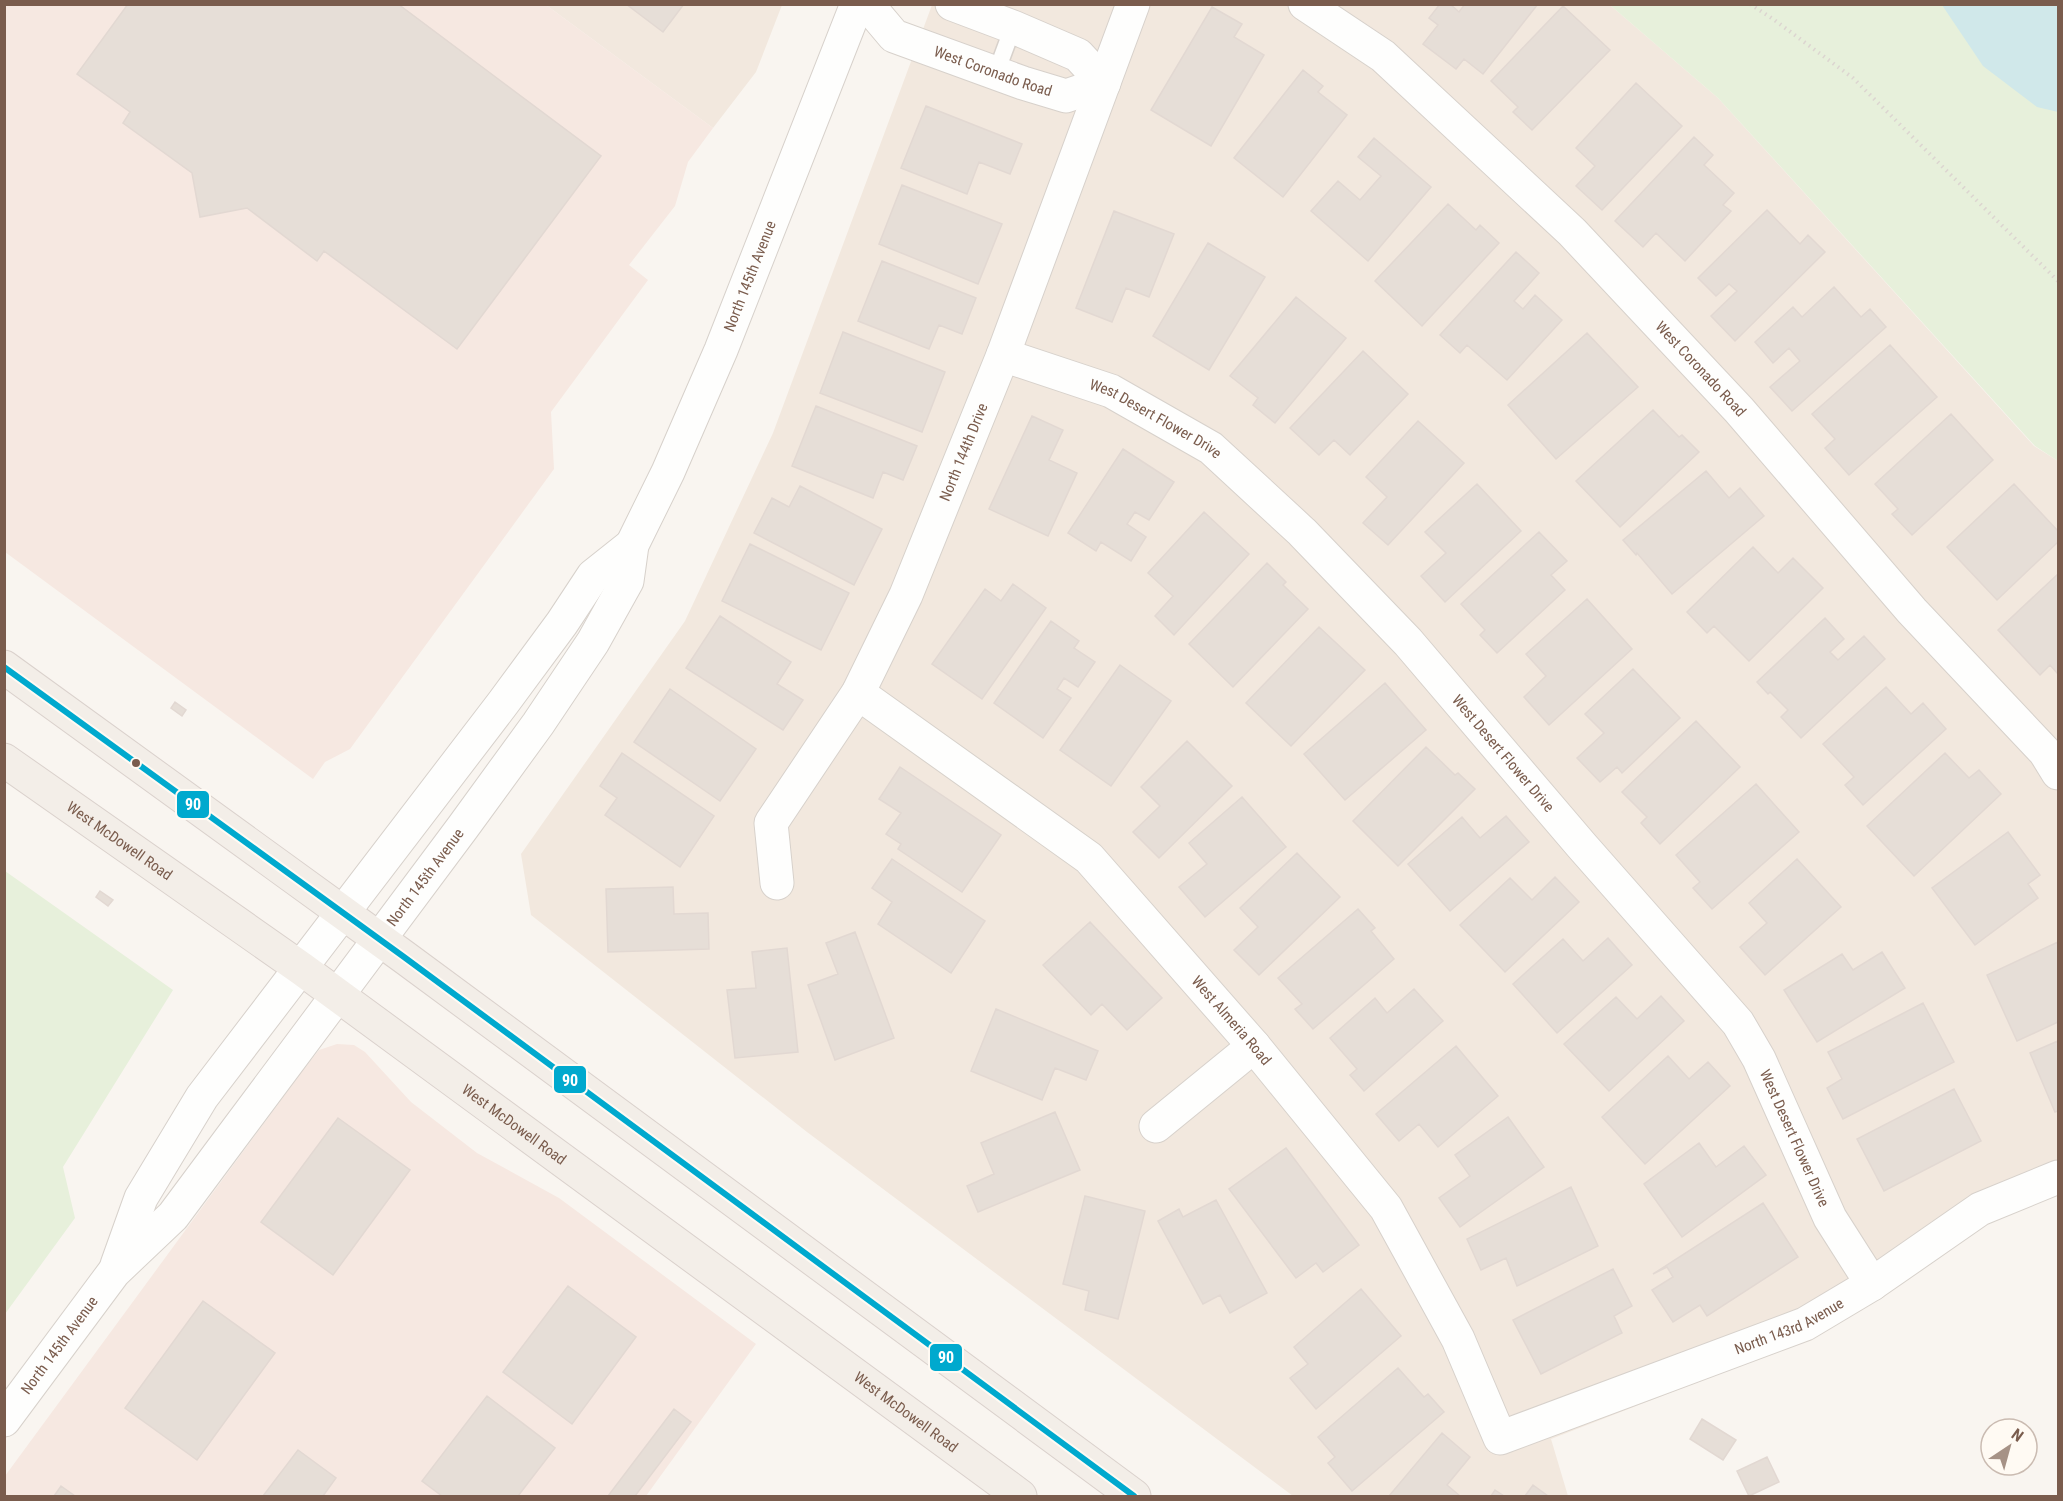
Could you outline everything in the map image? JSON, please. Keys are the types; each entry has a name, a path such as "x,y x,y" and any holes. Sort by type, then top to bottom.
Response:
{"main road":[{"path":"4,667 380,939 1134,1497"},
{"name":"West McDowell Road","path":"4,760 302,969 1020,1497"}],"street":[{"name":"North 145th Avenue","path":"4,1420 114,1272 173,1216 538,724 593,642 627,581 632,544 668,472 721,350 857,4"},
{"name":"West Coronado Road","path":"867,4 894,36 996,73 1066,96 1104,82"},
{"path":"952,4 1078,55 1104,82"},
{"name":"North 144th Drive","path":"777,883 771,823 858,693 906,595 1003,355 1133,4"},
{"name":"West Coronado Road","path":"1305,4 1383,56 1572,232 1739,410 1912,611 2046,752 2058,773"},
{"name":"West Desert Flower Drive","path":"1003,355 1111,391 1211,448 1302,532 1408,642 1575,838 1738,1023 1759,1059 1830,1218 1872,1284"},
{"name":"North 145th Avenue","path":"114,1272 141,1198 208,1088 344,914 536,658 593,576 632,544"},
{"name":"West Almeria Road","path":"858,693 1089,858 1254,1046 1386,1208 1458,1339 1500,1438"},
{"path":"1156,1126 1254,1046"},
{"name":"North 143rd Avenue","path":"1500,1438 1805,1324 1872,1284 1980,1209 2058,1177"}],"lane":[{"path":"996,73 1013,27"}],"path":[{"path":"1750,4 1773,18 1853,78 2058,280"}],"shaded area":[{"path":"5,5 546,5 713,128 688,162 675,206 629,265 648,280 551,412 554,469 350,749 325,762 313,779 5,552"},
{"path":"546,5 782,5 756,72 713,128"},
{"path":"932,5 1610,5 1718,98 2034,446 2058,461 2058,1192 1995,1217 1817,1336 1551,1439 1568,1496 1293,1496 807,1132 531,915 521,854 685,621 773,433"},
{"path":"337,1044 354,1045 365,1052 411,1102 477,1153 559,1198 756,1344 646,1496 5,1496 5,1476 303,1070 319,1050"}],"green space":[{"path":"1610,5 2058,5 2058,461 2035,446 1718,98"},
{"path":"5,871 173,990 63,1167 75,1218 5,1314"}],"water":[{"path":"1942,5 2058,5 2058,112 2037,107 1983,66"}],"building":[{"path":"128,4 398,4 601,156 457,349 324,251 317,261 247,208 200,217 192,173 123,123 130,112 77,74"},
{"path":"626,4 684,4 663,32"},
{"path":"1440,4 1450,4 1459,12 1465,4 1538,4 1483,74 1464,59 1456,69 1423,44 1438,25 1429,18"},
{"path":"1563,6 1610,50 1532,130 1513,112 1518,107 1491,81"},
{"path":"1212,7 1242,24 1234,37 1264,55 1211,146 1151,110"},
{"path":"1303,70 1323,86 1318,92 1347,115 1283,197 1234,158"},
{"path":"1636,83 1682,126 1602,210 1576,186 1595,166 1576,148"},
{"path":"926,106 1022,144 1010,174 979,162 967,194 901,168"},
{"path":"1694,137 1713,155 1704,165 1734,193 1723,205 1731,211 1685,261 1656,233 1643,247 1615,221"},
{"path":"1374,138 1431,187 1368,261 1311,211 1338,181 1360,200 1381,176 1358,157"},
{"path":"902,185 1002,224 978,284 879,244"},
{"path":"1448,204 1476,230 1480,225 1499,243 1422,326 1375,281"},
{"path":"1767,210 1800,244 1808,235 1825,252 1735,341 1711,316 1737,291 1729,284 1716,296 1698,278"},
{"path":"1114,211 1174,234 1149,297 1126,288 1112,322 1076,308"},
{"path":"1208,243 1265,277 1209,370 1153,336"},
{"path":"1516,252 1539,273 1514,301 1523,309 1535,295 1562,320 1507,380 1467,345 1460,353 1440,335"},
{"path":"882,261 976,298 962,334 939,325 929,349 858,321"},
{"path":"1834,287 1861,317 1870,309 1886,327 1792,411 1770,387 1800,361 1789,348 1773,363 1755,342 1793,307 1802,317"},
{"path":"1296,297 1346,338 1275,423 1253,405 1258,398 1230,376"},
{"path":"843,332 945,372 922,432 820,393"},
{"path":"1587,333 1638,387 1556,459 1508,405"},
{"path":"1890,345 1937,397 1849,475 1825,448 1835,439 1812,414"},
{"path":"1363,351 1408,394 1350,455 1334,440 1319,455 1290,428"},
{"path":"816,406 917,446 903,480 883,472 873,498 792,466"},
{"path":"1653,410 1679,437 1682,435 1699,452 1620,527 1576,481"},
{"path":"1951,414 1993,460 1912,535 1892,514 1898,509 1875,484"},
{"path":"1032,416 1063,430 1049,460 1077,473 1048,536 989,509"},
{"path":"1418,421 1464,463 1388,545 1363,523 1387,497 1366,477"},
{"path":"1123,449 1174,482 1149,520 1135,512 1127,524 1146,537 1131,561 1101,542 1096,551 1068,533"},
{"path":"1706,471 1729,498 1740,488 1764,516 1672,594 1623,540"},
{"path":"1477,484 1521,531 1445,602 1421,576 1446,553 1425,532"},
{"path":"2014,484 2058,531 2058,542 1997,600 1947,547"},
{"path":"800,486 882,529 854,585 754,533 772,498 789,507"},
{"path":"1204,512 1249,554 1174,635 1155,616 1173,596 1148,573"},
{"path":"1539,532 1567,561 1551,575 1565,590 1497,653 1480,635 1485,630 1461,604"},
{"path":"750,544 849,593 821,650 722,601"},
{"path":"1753,547 1778,573 1793,558 1823,588 1749,661 1714,626 1707,633 1687,612"},
{"path":"1267,563 1286,582 1283,585 1308,609 1233,687 1189,644"},
{"path":"2058,574 2058,672 2050,665 2040,675 1998,630"},
{"path":"1013,584 1046,608 982,699 932,664 985,589 1001,601"},
{"path":"1587,599 1632,649 1549,725 1524,697 1546,676 1526,654"},
{"path":"720,616 791,662 777,684 803,700 783,730 686,668"},
{"path":"1825,618 1844,639 1830,652 1838,660 1864,636 1885,659 1801,738 1781,717 1788,710 1757,682"},
{"path":"1051,621 1079,641 1074,648 1095,662 1078,687 1064,678 1057,689 1071,698 1043,738 994,703"},
{"path":"1319,627 1365,670 1291,746 1246,703"},
{"path":"1120,665 1171,701 1111,786 1060,750"},
{"path":"1633,669 1680,718 1622,773 1617,767 1600,782 1577,758 1604,733 1585,714"},
{"path":"1385,683 1426,730 1345,800 1304,754"},
{"path":"1886,687 1911,714 1923,703 1946,729 1863,805 1845,785 1854,777 1823,744"},
{"path":"670,689 756,749 720,801 634,742"},
{"path":"175,702 186,710 182,716 171,708"},
{"path":"1696,721 1740,767 1660,844 1641,823 1647,817 1622,792"},
{"path":"1187,741 1232,786 1159,858 1133,832 1160,806 1141,787"},
{"path":"1426,747 1455,775 1458,773 1475,789 1398,866 1353,821"},
{"path":"622,753 714,816 680,867 605,815 617,798 600,786"},
{"path":"1945,753 1969,778 1979,770 2001,794 1914,876 1867,826"},
{"path":"900,767 1001,835 962,892 898,849 901,844 886,834 901,813 879,799"},
{"path":"1756,784 1799,832 1712,909 1693,888 1700,882 1676,855"},
{"path":"1242,797 1286,847 1205,917 1179,887 1207,864 1189,843"},
{"path":"1506,816 1529,842 1450,911 1408,864 1462,817 1480,838"},
{"path":"2008,832 2040,875 2028,884 2038,898 1975,945 1932,888"},
{"path":"1297,853 1340,897 1259,975 1234,950 1258,927 1240,908"},
{"path":"892,859 985,921 951,973 878,924 892,902 872,888"},
{"path":"1797,859 1841,907 1765,975 1740,947 1767,923 1749,903"},
{"path":"1555,877 1579,902 1505,972 1460,925 1510,878 1532,900"},
{"path":"673,887 674,914 708,913 709,949 608,952 606,889"},
{"path":"100,891 113,900 108,906 96,897"},
{"path":"1358,909 1375,928 1371,931 1394,959 1313,1029 1295,1009 1302,1004 1278,978"},
{"path":"1090,922 1162,998 1127,1030 1102,1004 1091,1015 1043,965"},
{"path":"855,932 894,1038 835,1060 808,985 838,974 826,943"},
{"path":"1608,938 1632,965 1557,1033 1513,984 1563,939 1583,961"},
{"path":"2058,942 2058,1022 2017,1041 1987,975"},
{"path":"787,948 798,1052 735,1058 727,990 756,988 752,952"},
{"path":"1882,952 1905,988 1817,1042 1784,990 1842,954 1853,970"},
{"path":"1414,989 1443,1021 1364,1091 1350,1075 1357,1069 1330,1038 1375,998 1387,1013"},
{"path":"1661,996 1684,1021 1609,1091 1564,1044 1616,997 1637,1019"},
{"path":"1923,1003 1954,1062 1843,1119 1827,1088 1842,1079 1828,1052"},
{"path":"996,1009 1098,1051 1086,1080 1055,1068 1042,1100 971,1071"},
{"path":"2058,1041 2058,1111 2055,1112 2030,1053"},
{"path":"1456,1046 1498,1096 1438,1147 1419,1124 1399,1141 1376,1114"},
{"path":"1668,1056 1689,1079 1708,1062 1730,1086 1645,1164 1602,1117"},
{"path":"1954,1089 1981,1141 1884,1191 1857,1139"},
{"path":"1055,1112 1080,1170 978,1212 967,1186 994,1174 981,1143"},
{"path":"1508,1117 1544,1167 1460,1227 1439,1198 1470,1176 1455,1155"},
{"path":"338,1118 410,1170 333,1275 261,1222"},
{"path":"1699,1143 1716,1167 1744,1146 1766,1175 1682,1237 1644,1184"},
{"path":"1286,1148 1359,1245 1323,1272 1316,1263 1296,1278 1229,1189"},
{"path":"1571,1187 1598,1246 1517,1286 1506,1258 1481,1270 1467,1239"},
{"path":"1085,1196 1145,1211 1118,1319 1085,1310 1089,1291 1063,1284"},
{"path":"1216,1200 1267,1293 1230,1313 1220,1295 1203,1304 1158,1221 1179,1209 1183,1217"},
{"path":"1763,1203 1798,1257 1707,1316 1700,1305 1673,1322 1652,1290 1673,1277 1667,1267 1653,1274"},
{"path":"1613,1269 1632,1306 1614,1316 1622,1333 1541,1374 1513,1320"},
{"path":"568,1286 636,1337 572,1424 503,1372"},
{"path":"1361,1289 1401,1336 1316,1409 1290,1378 1308,1364 1294,1347"},
{"path":"203,1301 275,1353 197,1460 125,1408"},
{"path":"1398,1368 1424,1397 1428,1394 1444,1412 1352,1491 1328,1463 1335,1457 1318,1437"},
{"path":"487,1396 555,1448 518,1496 442,1496 422,1481"},
{"path":"674,1409 691,1422 635,1496 608,1496"},
{"path":"1702,1419 1736,1440 1723,1460 1690,1439"},
{"path":"1442,1433 1470,1457 1447,1485 1460,1496 1389,1496"},
{"path":"298,1450 336,1478 323,1496 263,1496"},
{"path":"1767,1457 1779,1482 1749,1496 1737,1471"},
{"path":"1533,1485 1548,1496 1525,1496"},
{"path":"61,1486 75,1496 54,1496"},
{"path":"1495,1490 1504,1496 1491,1496"}],"transit line":[{"name":"90","path":"4,667 404,957 1134,1496"}]}
